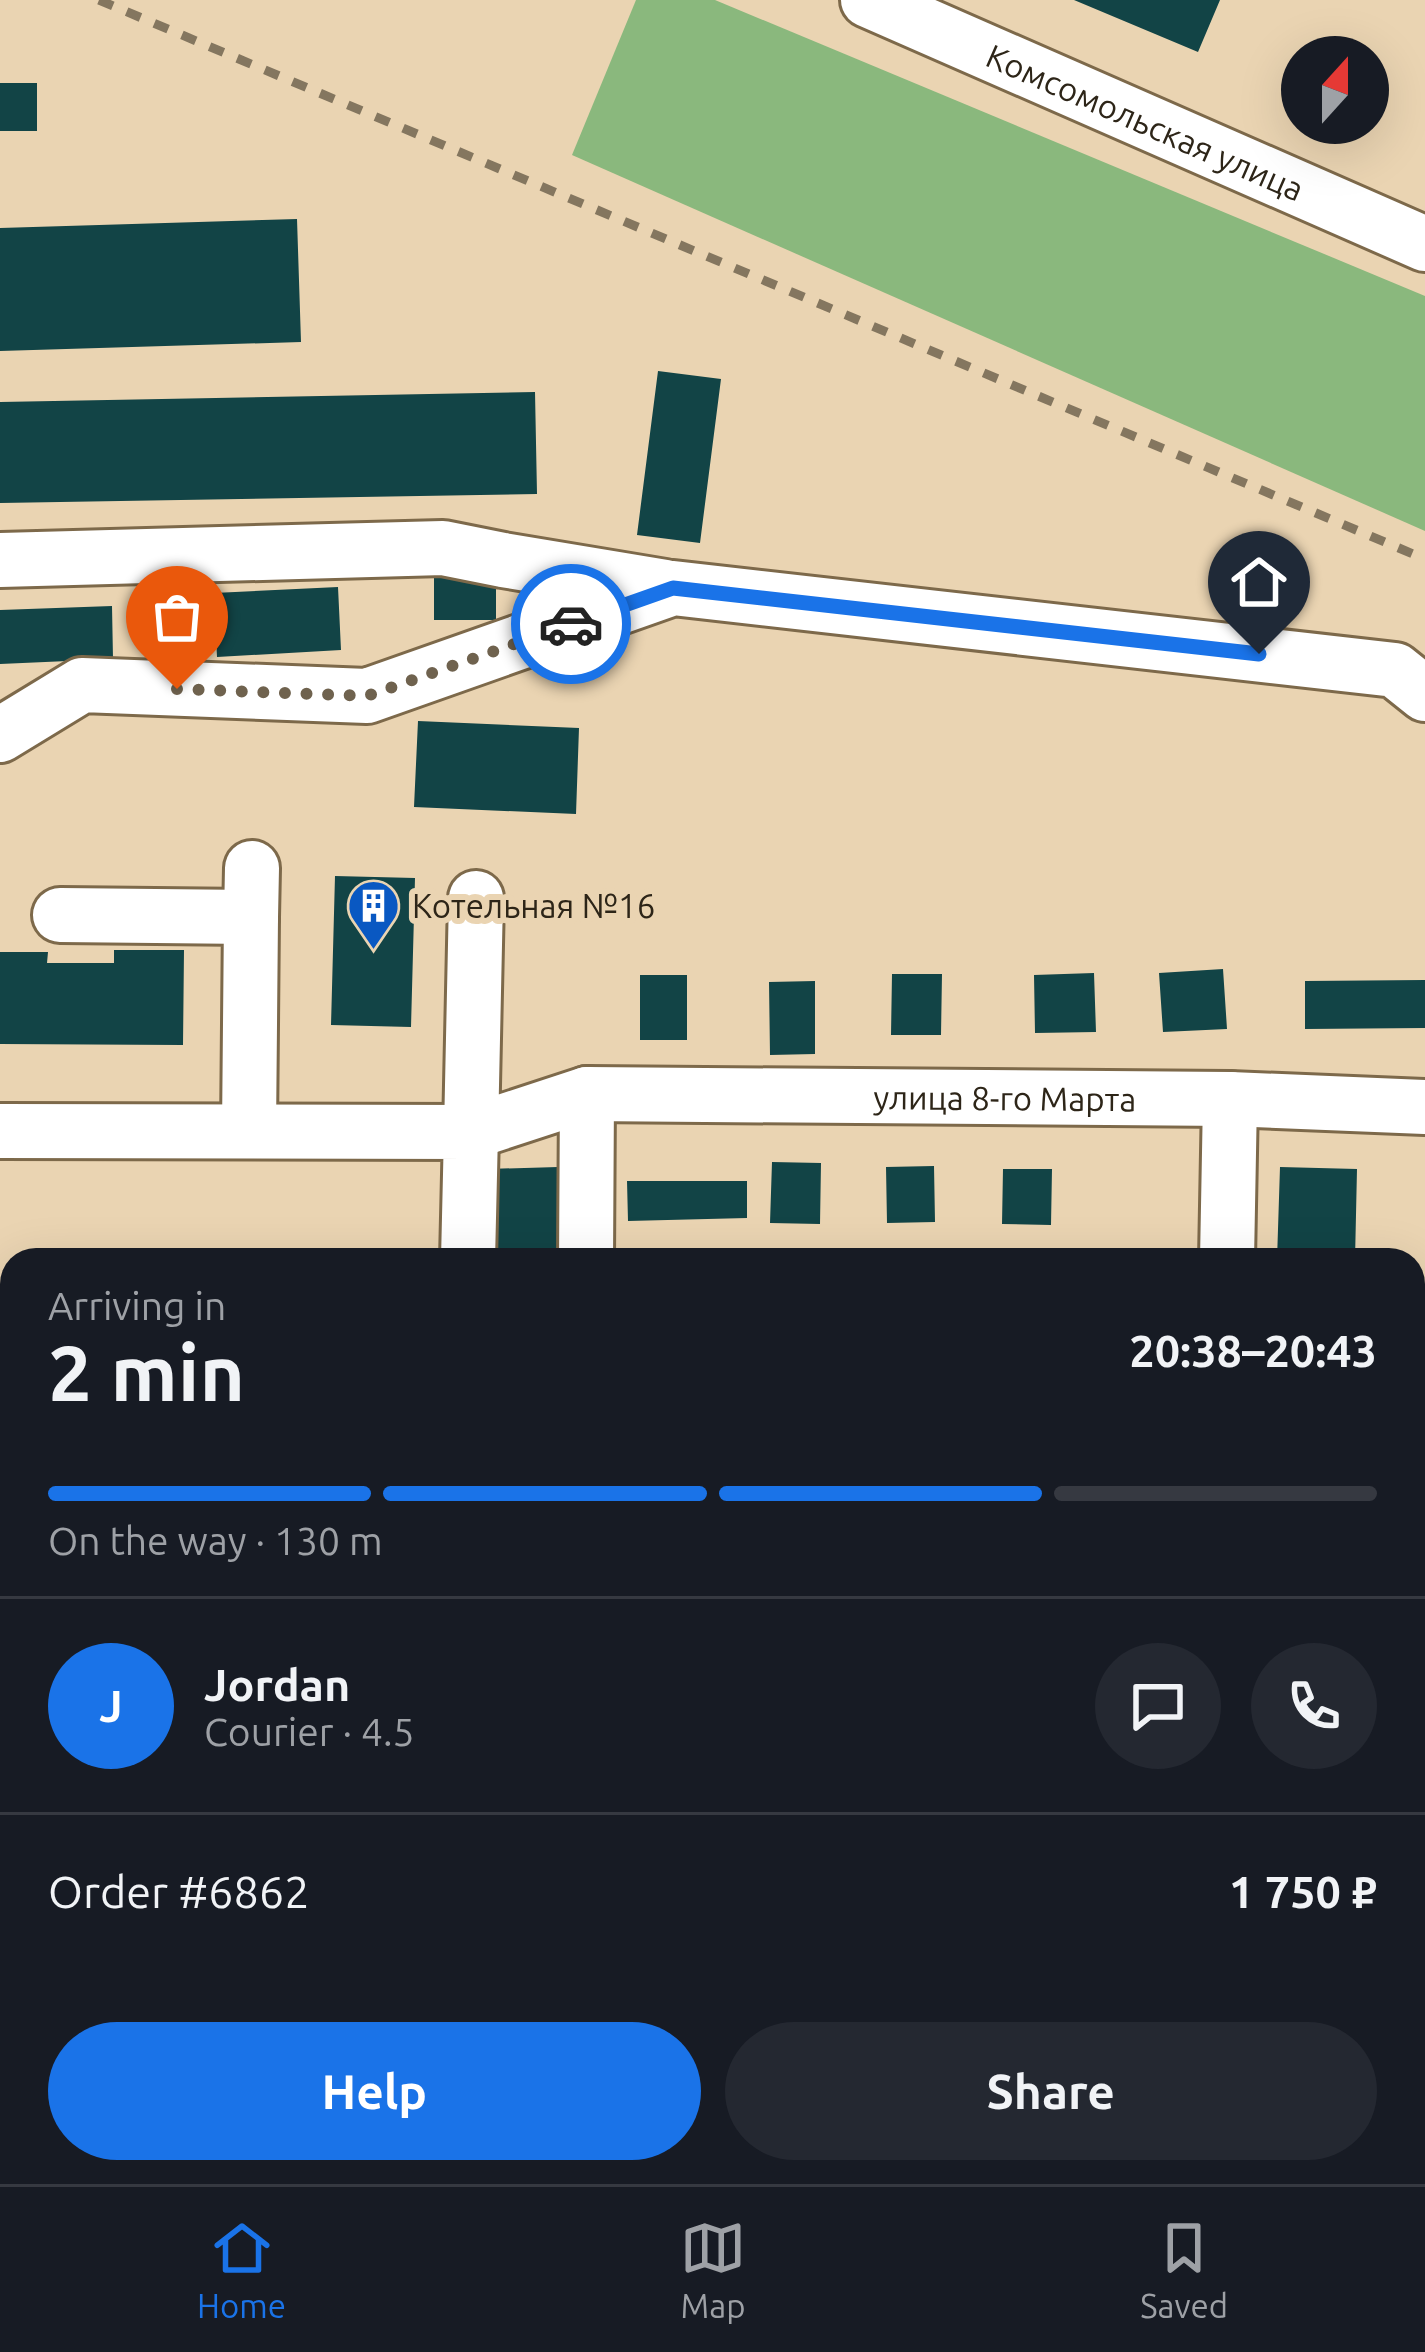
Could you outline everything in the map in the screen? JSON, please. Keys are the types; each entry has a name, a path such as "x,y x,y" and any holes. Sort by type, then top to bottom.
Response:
{"street":[{"name":"Комсомольская улица","path":"868,0 1425,244"},
{"path":"0,560 443,548 673,588 1395,670 1425,694"},
{"path":"0,735 82,685 367,696 673,588"},
{"path":"60,915 252,893 249,1130"},
{"path":"468,1248 476,898"},
{"path":"586,1248 587,1094"},
{"name":"улица 8-го Марта","path":"0,1131 471,1132 587,1094 1230,1099 1425,1107"},
{"path":"1227,1248 1230,1099"}],"green space":[{"path":"636,0 715,0 1425,296 1425,531 572,155"}],"building":[{"path":"1074,0 1220,0 1198,52"},
{"path":"0,83 37,83 37,131 0,131"},
{"path":"297,219 301,342 0,351 0,228"},
{"path":"658,371 721,379 700,543 637,535"},
{"path":"535,392 537,494 0,503 0,402"},
{"path":"434,575 496,576 496,620 434,620"},
{"path":"338,587 341,650 217,657 214,593"},
{"path":"112,606 113,659 0,664 0,610"},
{"path":"418,721 579,728 576,814 414,807"},
{"name":"Котельная №16","path":"335,876 415,878 411,1027 331,1025"},
{"path":"114,950 184,950 183,1045 0,1044 0,952 48,952 47,963 114,963"},
{"path":"1223,969 1227,1029 1163,1032 1159,973"},
{"path":"1094,973 1096,1032 1035,1033 1034,975"},
{"path":"892,974 942,974 941,1035 891,1035"},
{"path":"640,975 687,975 687,1040 640,1040"},
{"path":"1425,980 1425,1028 1305,1029 1305,981"},
{"path":"815,981 815,1054 770,1055 769,982"},
{"path":"772,1162 821,1163 820,1224 770,1223"},
{"path":"934,1166 935,1222 887,1223 886,1167"},
{"path":"558,1167 561,1248 488,1248 488,1169"},
{"path":"1280,1167 1357,1169 1355,1248 1277,1248"},
{"path":"1003,1169 1052,1169 1051,1225 1002,1224"},
{"path":"627,1181 747,1181 747,1218 628,1221"}],"railway":[{"path":"99,0 1425,559"}],"way so far":[{"path":"177,689 367,696 571,624"}],"place":[{"name":"Котельная №16","path":"373,951"}],"route":[{"path":"571,624 673,588 1259,654"}]}
